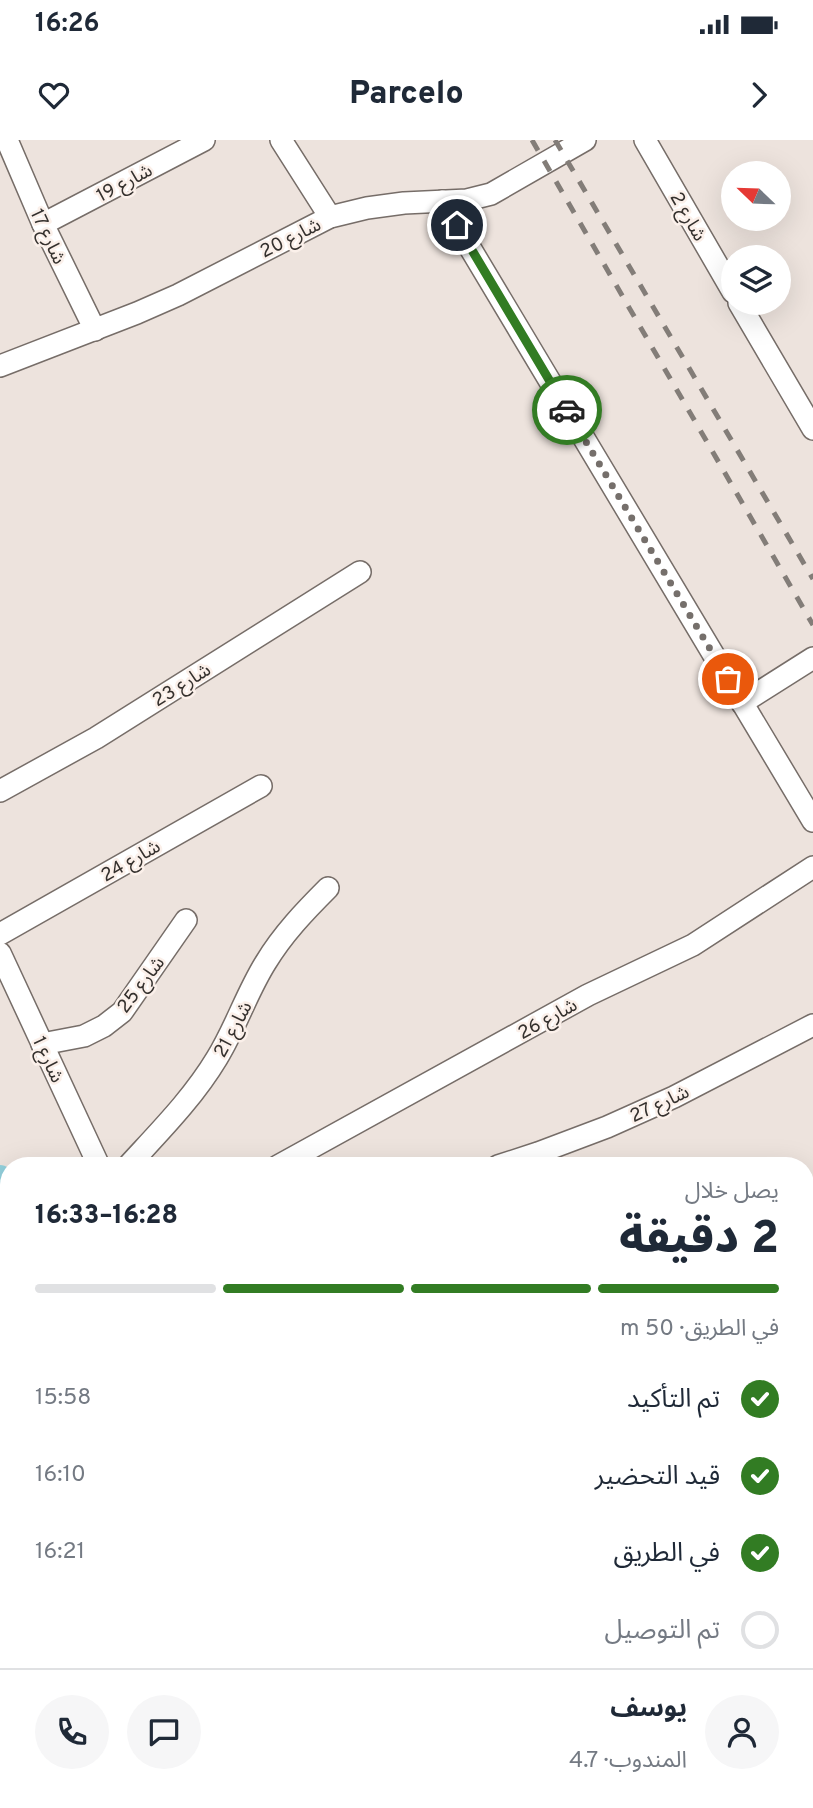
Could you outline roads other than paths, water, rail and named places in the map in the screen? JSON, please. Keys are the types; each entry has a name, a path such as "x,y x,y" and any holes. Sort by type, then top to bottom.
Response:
{"street":[{"name":"شارع 17","path":"8,140 43,224 94,330"},
{"name":"شارع 19","path":"43,224 204,140"},
{"path":"281,140 330,217"},
{"name":"شارع 20","path":"0,366 178,295 330,217 367,208 467,200 491,194 585,140"},
{"name":"شارع 2","path":"645,140 721,271"},
{"path":"442,201 813,821"},
{"path":"746,315 813,429"},
{"name":"شارع 23","path":"0,791 96,738 360,572"},
{"path":"743,703 813,658"},
{"name":"شارع 24","path":"0,933 261,786"},
{"name":"شارع 26","path":"294,1157 589,995 693,945 813,867"},
{"name":"شارع 21","path":"136,1157 195,1091 217,1058 271,955 304,912 328,888"},
{"name":"شارع 25","path":"42,1044 84,1036 104,1026 122,1012 186,920"},
{"name":"شارع 1","path":"0,953 95,1157"},
{"name":"شارع 27","path":"526,1157 607,1127 674,1097 813,1025"}],"railway":[{"path":"532,140 813,625"},
{"path":"555,140 813,579"}]}
